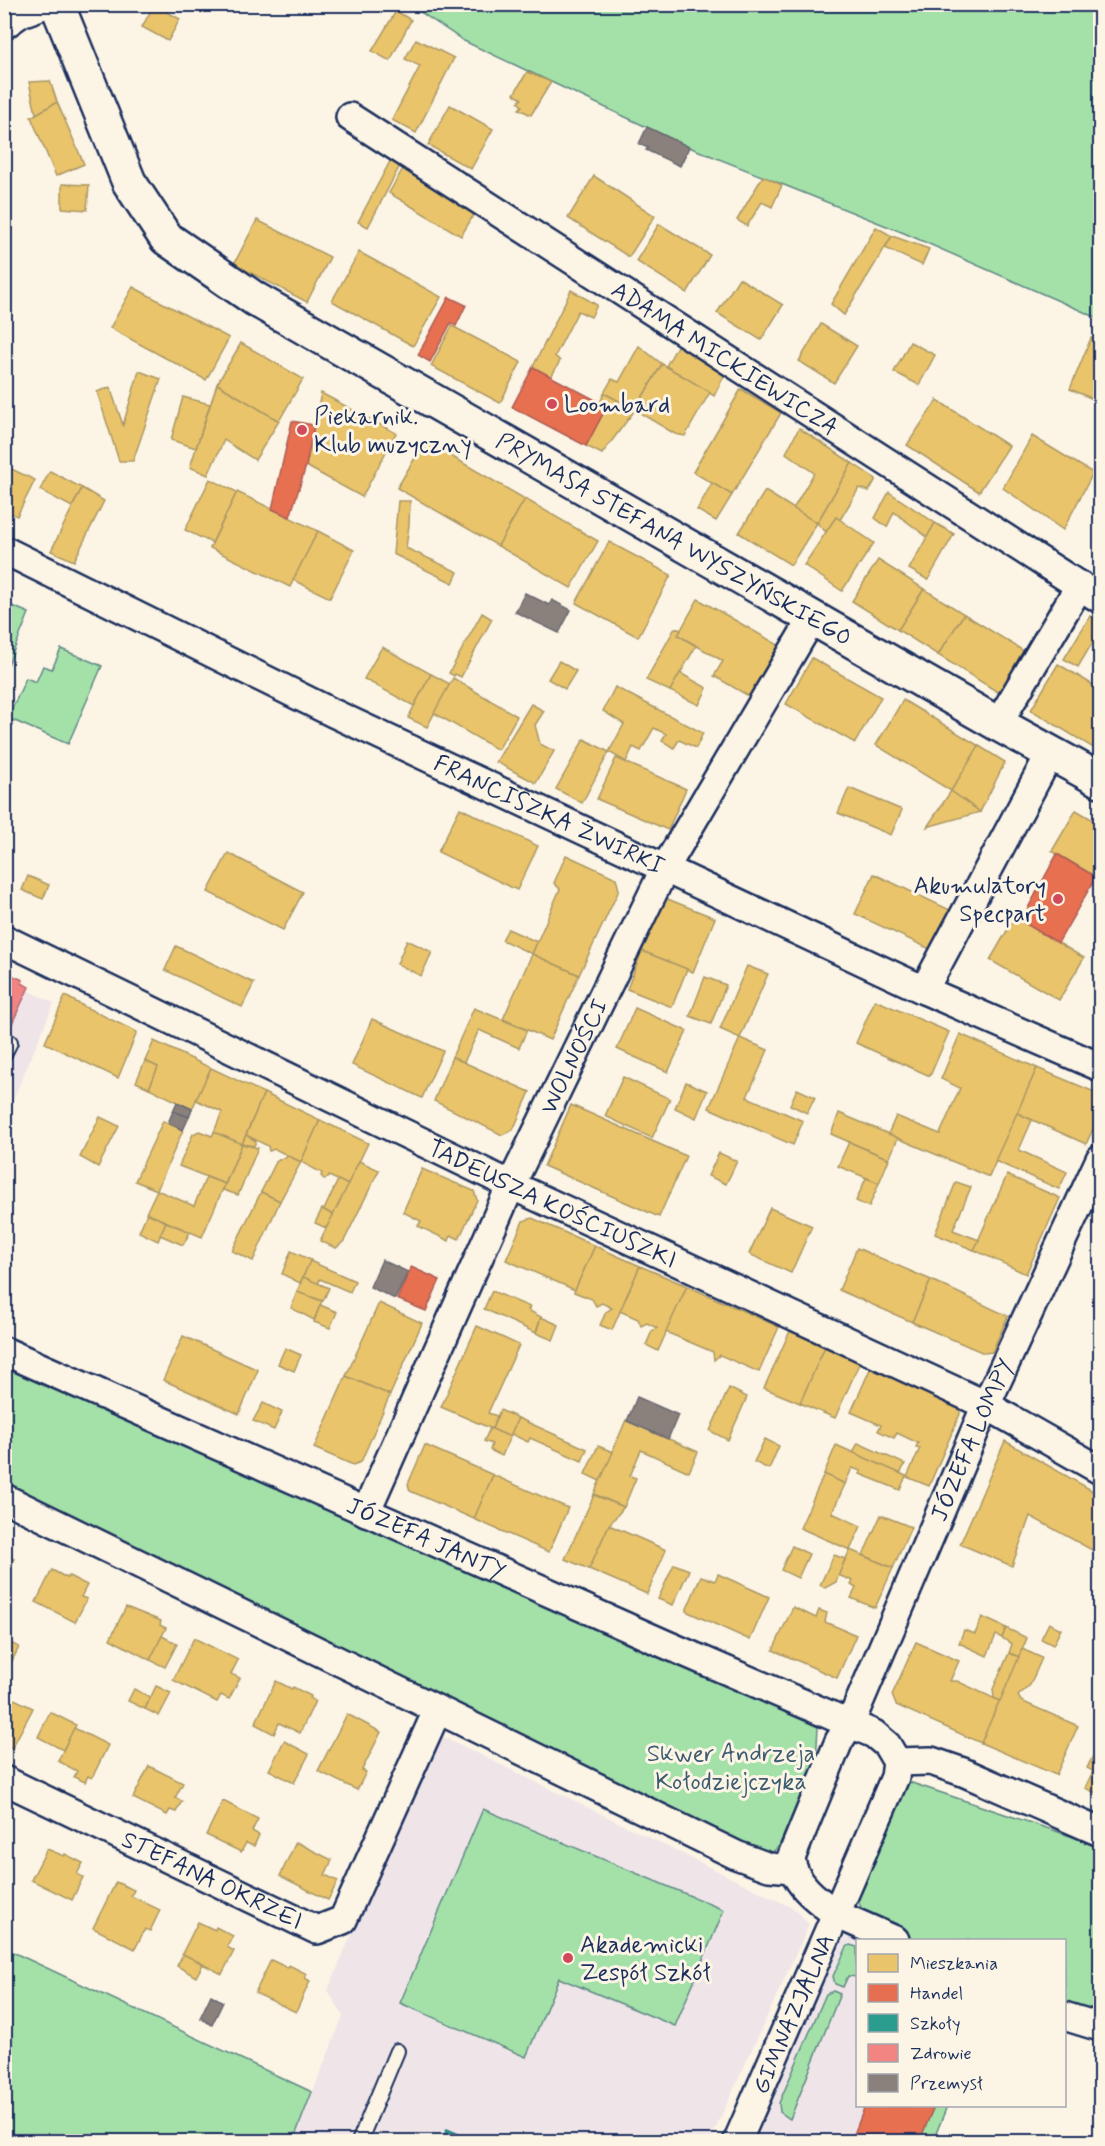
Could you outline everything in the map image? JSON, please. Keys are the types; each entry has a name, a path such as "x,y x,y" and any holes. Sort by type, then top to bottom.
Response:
{"street":[{"path":"4,25 21,13 46,4"},
{"name":"PRYMASA STEFANA WYSZYŃSKIEGO","path":"57,4 129,182 166,238 265,305 998,724 1101,780"},
{"name":"ADAMA MICKIEWICZA","path":"350,117 1090,592"},
{"name":"FRANCISZKA ŻWIRKI","path":"4,550 333,713 924,990 1101,1067"},
{"path":"998,724 1090,592"},
{"name":"WOLNOŚCI","path":"366,1512 511,1185 665,868 813,617"},
{"path":"924,990 1051,752"},
{"name":"TADEUSZA KOŚCIUSZKI","path":"4,939 511,1185 986,1405 1101,1470"},
{"name":"JÓZEFA LOMPY","path":"792,1869 791,1858 838,1741 850,1724 986,1405 1101,1160"},
{"name":"JÓZEFA JANTY","path":"4,1352 874,1734 888,1745 897,1762"},
{"path":"4,1498 736,1855 769,1867 792,1869 810,1894 836,1914 896,1777 897,1762 931,1761 963,1772 1101,1832"},
{"name":"STEFANA OKRZEI","path":"4,1780 317,1930 343,1920 437,1711"},
{"name":"GIMNAZJALNA","path":"737,2142 836,1914 891,1939"},
{"path":"1066,2016 1101,2027"}],"lane":[{"path":"359,2142 397,2051"}],"shaded area":[{"path":"5,979 54,1003 5,1119"},
{"name":"Akademicki Zespół Szkół","path":"436,1733 797,1910 809,1925 710,2141 293,2142 343,2016 328,1990"},
{"path":"845,1938 860,1939 856,1939 856,2107 947,2107 933,2141 754,2142 832,1958"}],"green space":[{"path":"410,5 1100,5 1100,319 904,233 689,147 464,41"},
{"path":"5,603 29,613 5,672"},
{"path":"61,649 102,666 68,744 8,718 26,678 36,682 43,666 52,669"},
{"name":"Skwer Andrzeja Kołodziejczyka","path":"4,1362 818,1727 816,1762 779,1846 762,1862 5,1491"},
{"path":"906,1781 1100,1846 1100,2013 1066,2004 1066,1939 908,1939 867,1919 857,1899"},
{"path":"483,1809 724,1910 675,2026 559,1978 526,2057 400,2003"},
{"path":"850,1945 856,1947 856,1977 848,1976 843,1987 835,1984 833,1976"},
{"path":"4,1948 312,2092 293,2141 5,2141"},
{"path":"833,1991 840,1994 790,2119 780,2112 779,2103 826,1994"},
{"path":"934,2107 947,2107 933,2141 919,2142"}],"building: Mieszkania":[{"path":"154,5 180,19 168,41 142,27"},
{"path":"396,11 411,20 390,61 372,51"},
{"path":"416,39 454,58 416,133 392,120 420,66 405,59"},
{"path":"527,72 551,82 531,115 519,109 522,106 518,102 522,99 514,94"},
{"path":"50,81 57,102 36,114 29,82"},
{"path":"57,102 84,164 56,176 31,117"},
{"path":"450,105 493,129 471,169 428,145"},
{"path":"396,150 405,156 368,227 358,222"},
{"path":"405,165 478,208 461,236 389,193"},
{"path":"594,176 655,216 629,257 568,218"},
{"path":"763,176 782,185 772,207 762,202 747,226 737,220"},
{"path":"62,184 89,185 87,210 62,208"},
{"path":"257,220 330,257 307,302 234,264"},
{"path":"659,224 710,255 687,293 636,261"},
{"path":"876,227 892,236 844,315 831,304"},
{"path":"892,236 929,249 922,265 885,248"},
{"path":"359,252 441,297 413,346 332,301"},
{"path":"739,278 783,305 761,340 717,313"},
{"path":"133,287 229,338 206,380 110,328"},
{"path":"571,290 597,305 591,317 578,311 555,356 560,361 551,377 533,367"},
{"path":"821,324 857,346 834,383 799,361"},
{"path":"452,326 521,362 500,403 431,366"},
{"path":"1091,338 1100,341 1100,402 1070,389"},
{"path":"680,341 727,370 714,396 666,366"},
{"path":"910,342 935,355 919,385 894,372"},
{"path":"241,343 303,379 279,421 217,384"},
{"path":"639,346 662,364 635,410 604,393 612,379 619,382"},
{"path":"662,364 710,392 685,436 675,434 635,410"},
{"path":"139,371 161,379 133,461 119,461 97,392 110,387 123,425"},
{"path":"217,384 279,421 255,460 224,440 208,475 190,467"},
{"path":"741,389 781,413 732,495 693,472"},
{"path":"321,393 396,433 362,497 306,466"},
{"path":"604,393 635,410 602,454 586,446 607,406 600,403"},
{"path":"183,397 210,404 196,448 171,440"},
{"path":"937,400 1009,446 979,492 907,445"},
{"path":"799,428 852,463 817,523 793,509 814,473 786,453"},
{"path":"1032,436 1093,473 1063,530 1003,488"},
{"path":"425,441 525,499 498,546 397,488"},
{"path":"852,463 876,479 869,491 859,488 840,520 836,517 826,532 817,523"},
{"path":"5,466 35,480 17,516 4,510"},
{"path":"50,471 82,488 72,507 40,490"},
{"path":"210,479 237,492 212,543 185,530"},
{"path":"712,483 732,495 716,521 697,510"},
{"path":"82,488 104,501 74,561 51,551"},
{"path":"765,491 817,523 791,565 739,533"},
{"path":"237,492 318,531 290,587 210,548"},
{"path":"889,492 935,523 927,537 894,512 887,527 875,518"},
{"path":"525,499 598,541 571,588 498,546"},
{"path":"398,501 410,501 406,548 458,572 453,583 393,554"},
{"path":"836,517 874,543 842,591 804,565"},
{"path":"935,523 954,534 928,580 909,569"},
{"path":"318,531 354,550 330,598 293,580"},
{"path":"609,542 671,575 638,637 576,603"},
{"path":"878,560 924,589 898,630 852,601"},
{"path":"924,589 964,614 938,655 898,630"},
{"path":"698,599 780,646 781,653 752,698 714,676 723,661 678,635"},
{"path":"482,613 492,619 461,677 455,674 454,676 449,673"},
{"path":"964,614 1030,655 1004,696 938,655"},
{"path":"1090,616 1100,622 1100,630 1078,667 1064,659"},
{"path":"675,628 681,630 678,635 696,646 670,691 646,680"},
{"path":"382,647 431,674 414,706 364,679"},
{"path":"812,658 881,697 855,743 786,704"},
{"path":"559,661 576,671 565,689 548,679"},
{"path":"1058,664 1100,689 1100,752 1031,710"},
{"path":"680,673 707,688 699,705 670,691"},
{"path":"431,674 450,684 427,727 408,718"},
{"path":"453,678 517,716 498,750 434,713"},
{"path":"615,687 703,733 696,748 679,740 674,748 662,741 666,734 654,728 641,751 633,747 626,762 609,752 624,724 603,711"},
{"path":"903,700 979,746 951,791 876,745"},
{"path":"531,704 544,711 535,725 540,744 554,751 536,783 496,762"},
{"path":"584,739 609,752 582,803 556,789"},
{"path":"979,746 1005,762 980,812 951,791"},
{"path":"616,758 686,789 668,830 597,799"},
{"path":"849,788 902,810 891,835 838,813"},
{"path":"951,791 980,812 927,827"},
{"path":"460,808 538,846 517,890 438,852"},
{"path":"1076,810 1100,824 1100,879 1052,851"},
{"path":"228,853 303,892 283,930 208,892"},
{"path":"566,855 616,878 619,890 579,975 532,954 560,889 554,883"},
{"path":"874,874 950,910 932,950 855,914"},
{"path":"28,876 49,885 43,899 22,890"},
{"path":"665,898 715,918 693,972 642,951"},
{"path":"1015,917 1084,958 1059,1000 990,960"},
{"path":"508,929 537,942 532,954 502,940"},
{"path":"407,940 432,952 421,976 397,964"},
{"path":"176,946 254,983 242,1007 165,970"},
{"path":"642,951 687,969 672,1007 627,989"},
{"path":"532,954 579,975 550,1040 503,1019"},
{"path":"747,966 768,974 740,1038 720,1029"},
{"path":"705,977 726,985 711,1024 690,1016"},
{"path":"65,996 137,1032 118,1078 45,1043"},
{"path":"875,1000 949,1032 930,1076 856,1043"},
{"path":"474,1008 527,1030 519,1048 479,1030 464,1062 452,1057"},
{"path":"635,1008 687,1031 668,1072 617,1049"},
{"path":"372,1019 443,1051 422,1098 352,1065"},
{"path":"960,1034 1037,1068 989,1177 888,1134 896,1116 940,1134 960,1088 941,1079"},
{"path":"740,1038 768,1050 747,1097 803,1121 793,1145 709,1108"},
{"path":"154,1041 211,1068 192,1109 149,1088 158,1067 145,1061"},
{"path":"452,1057 530,1092 513,1130 502,1135 434,1101"},
{"path":"145,1061 158,1067 149,1088 136,1082"},
{"path":"211,1068 264,1093 242,1144 214,1132 222,1112 196,1100"},
{"path":"1037,1068 1097,1093 1099,1116 1086,1144 1017,1113"},
{"path":"623,1077 670,1099 652,1138 605,1116"},
{"path":"686,1082 707,1091 696,1118 675,1108"},
{"path":"797,1089 815,1097 807,1113 790,1105"},
{"path":"264,1093 320,1120 301,1162 275,1149 269,1151 268,1146 246,1135"},
{"path":"571,1105 686,1156 659,1217 544,1166"},
{"path":"839,1113 898,1138 889,1159 831,1134"},
{"path":"1017,1113 1032,1120 1019,1150 1067,1172 1059,1189 995,1161"},
{"path":"100,1117 119,1126 98,1167 80,1157"},
{"path":"320,1120 368,1143 348,1185 329,1176 324,1179 321,1176 322,1173 301,1162"},
{"path":"163,1121 183,1130 157,1190 135,1181"},
{"path":"199,1131 212,1136 214,1132 242,1144 225,1184 179,1166 193,1134"},
{"path":"246,1135 256,1141 254,1146 242,1144"},
{"path":"849,1142 889,1159 879,1183 838,1166"},
{"path":"242,1144 258,1148 238,1195 223,1190"},
{"path":"719,1153 737,1161 726,1184 708,1176"},
{"path":"288,1156 301,1162 280,1201 261,1192 277,1160"},
{"path":"359,1161 379,1170 344,1241 336,1248 320,1241"},
{"path":"422,1169 474,1191 477,1200 459,1239 451,1235 449,1241 418,1226 421,1221 403,1212"},
{"path":"1007,1175 1060,1198 1026,1274 974,1250"},
{"path":"206,1177 225,1184 202,1237 146,1213 157,1190 194,1206"},
{"path":"866,1178 879,1183 869,1207 856,1201"},
{"path":"338,1180 348,1185 333,1215 324,1210"},
{"path":"956,1182 971,1187 953,1230 979,1240 974,1250 935,1234"},
{"path":"261,1192 280,1201 253,1261 232,1251"},
{"path":"770,1208 812,1226 791,1273 749,1254"},
{"path":"322,1209 333,1215 326,1228 315,1223"},
{"path":"147,1213 166,1222 158,1241 139,1232"},
{"path":"532,1218 595,1246 575,1290 506,1260 523,1221"},
{"path":"166,1222 190,1232 183,1245 160,1235"},
{"path":"595,1246 640,1266 612,1330 600,1325 606,1312 612,1308 602,1303 596,1306 592,1299 574,1292"},
{"path":"857,1248 931,1280 912,1322 839,1290"},
{"path":"291,1251 311,1260 300,1283 282,1274"},
{"path":"310,1261 355,1281 350,1292 320,1279 318,1284 303,1277"},
{"path":"640,1266 687,1286 658,1351 646,1345 652,1331 657,1328 647,1323 641,1326 638,1319 620,1311"},
{"path":"303,1277 329,1288 323,1301 297,1292"},
{"path":"931,1280 1008,1316 992,1352 984,1353 912,1322"},
{"path":"687,1286 779,1327 759,1372 720,1355 714,1360 713,1352 666,1332"},
{"path":"492,1291 530,1307 528,1310 541,1317 536,1333 484,1309"},
{"path":"297,1292 322,1301 314,1320 291,1308"},
{"path":"379,1303 422,1323 390,1395 346,1376"},
{"path":"320,1305 337,1312 330,1328 314,1322"},
{"path":"541,1317 559,1325 553,1340 536,1333"},
{"path":"477,1326 519,1345 488,1413 497,1416 492,1429 441,1407"},
{"path":"790,1331 825,1347 800,1403 764,1388"},
{"path":"183,1336 258,1370 239,1414 163,1380"},
{"path":"825,1347 860,1362 835,1418 800,1403"},
{"path":"285,1348 301,1355 294,1371 278,1364"},
{"path":"871,1367 959,1406 960,1414 929,1486 907,1477 920,1448 916,1447 918,1443 897,1433 894,1438 878,1431 881,1425 851,1412"},
{"path":"346,1376 390,1395 361,1462 353,1465 314,1448"},
{"path":"729,1388 747,1397 728,1440 710,1431"},
{"path":"263,1403 282,1412 274,1430 253,1421"},
{"path":"500,1410 518,1418 510,1437 492,1429"},
{"path":"518,1418 587,1449 582,1461 530,1438 528,1442 511,1434"},
{"path":"626,1420 698,1452 689,1472 641,1450 630,1476 636,1478 624,1507 594,1494"},
{"path":"490,1428 510,1437 502,1456 490,1450 492,1444 484,1441"},
{"path":"765,1439 779,1446 769,1469 754,1462"},
{"path":"1005,1441 1100,1495 1100,1537 1092,1550 1030,1516 1012,1566 960,1544"},
{"path":"858,1443 905,1464 900,1474 853,1453"},
{"path":"425,1445 493,1475 474,1519 410,1491 408,1484"},
{"path":"836,1445 906,1476 900,1490 860,1474 861,1471 852,1468 845,1484 824,1474"},
{"path":"598,1446 613,1452 600,1481 585,1474"},
{"path":"824,1474 845,1484 832,1513 861,1526 850,1550 800,1528"},
{"path":"493,1475 568,1508 549,1552 474,1519"},
{"path":"594,1495 624,1507 609,1525 589,1569 565,1559"},
{"path":"881,1515 911,1527 893,1568 863,1555"},
{"path":"609,1525 666,1550 647,1594 589,1569"},
{"path":"792,1546 809,1554 798,1578 781,1570"},
{"path":"850,1550 893,1568 875,1608 851,1598 856,1588 851,1585 853,1581 838,1575"},
{"path":"4,1555 14,1559 4,1578"},
{"path":"834,1555 845,1559 836,1582 825,1588 820,1585"},
{"path":"674,1564 689,1570 673,1605 658,1599"},
{"path":"52,1570 87,1585 81,1597 87,1599 75,1622 36,1602"},
{"path":"718,1574 769,1597 750,1640 686,1611 701,1576 715,1581"},
{"path":"126,1607 161,1621 160,1625 166,1628 150,1660 110,1639"},
{"path":"793,1607 816,1618 819,1610 827,1613 825,1622 856,1635 837,1678 773,1650"},
{"path":"982,1617 1006,1628 1002,1638 996,1635 987,1656 959,1643 964,1630 975,1634"},
{"path":"1049,1623 1061,1629 1053,1645 1041,1639"},
{"path":"1006,1628 1027,1638 1019,1657 1009,1653 1012,1644 1002,1638"},
{"path":"162,1636 177,1644 165,1667 150,1660"},
{"path":"194,1638 238,1660 231,1674 240,1678 229,1699 221,1695 217,1702 173,1680"},
{"path":"4,1640 19,1647 4,1677"},
{"path":"916,1642 959,1661 950,1681 957,1681 1000,1701 981,1743 896,1705 892,1695"},
{"path":"1022,1649 1042,1658 1030,1685 1018,1696 1021,1701 1078,1726 1056,1775 981,1743"},
{"path":"1009,1653 1019,1657 1000,1701 994,1698 993,1689"},
{"path":"276,1681 311,1696 310,1698 315,1701 300,1733 279,1723 274,1734 255,1724"},
{"path":"156,1686 171,1693 159,1716 145,1709"},
{"path":"134,1689 150,1697 145,1709 128,1701"},
{"path":"4,1694 33,1708 12,1748 4,1744"},
{"path":"50,1712 76,1725 63,1750 38,1737"},
{"path":"347,1714 381,1732 362,1770 366,1772 357,1790 318,1771"},
{"path":"74,1728 108,1745 92,1778 88,1776 85,1782 74,1777 77,1771 58,1761"},
{"path":"284,1741 309,1754 294,1783 269,1770"},
{"path":"1094,1754 1100,1756 1100,1795 1085,1788 1093,1771 1087,1768"},
{"path":"149,1766 183,1783 175,1798 182,1801 176,1812 170,1810 167,1815 133,1798"},
{"path":"223,1801 258,1819 252,1831 259,1835 254,1846 246,1843 241,1852 206,1835"},
{"path":"296,1842 332,1860 325,1875 338,1881 328,1900 280,1876"},
{"path":"47,1849 64,1856 65,1854 83,1863 77,1874 83,1877 72,1900 31,1880"},
{"path":"116,1882 134,1890 131,1896 160,1910 150,1931 145,1929 135,1949 93,1928"},
{"path":"198,1922 215,1930 216,1927 233,1936 227,1947 234,1951 222,1974 182,1954"},
{"path":"183,1954 203,1964 196,1977 177,1966"},
{"path":"271,1960 288,1968 289,1965 307,1974 305,1978 310,1981 296,2012 255,1993"}],"building: Handel":[{"path":"449,297 466,305 456,326 451,323 430,362 418,355"},
{"path":"533,367 607,406 586,446 512,407"},
{"path":"292,421 314,425 306,466 290,517 272,509"},
{"name":"Akumulatory Specpart","path":"1057,854 1096,877 1058,943 1021,921"},
{"path":"411,1267 440,1280 426,1311 397,1299"},
{"path":"865,2107 934,2107 919,2142 851,2142"}],"building: Szkoły":[{"path":"447,2129 477,2142 441,2142"}],"building: Zdrowie":[{"path":"4,972 23,980 22,983 29,987 9,1030 4,1028"}],"building: Przemysł":[{"path":"647,127 689,147 680,166 646,150 648,148 639,144"},
{"path":"525,593 549,605 552,600 571,610 559,633 515,612"},
{"path":"177,1102 192,1109 189,1117 173,1111"},
{"path":"173,1111 189,1117 183,1130 168,1123"},
{"path":"382,1260 408,1272 395,1299 370,1287"},
{"path":"637,1397 678,1415 668,1439 627,1421"},
{"path":"211,1995 223,2002 212,2025 200,2018"}],"place":[{"name":"Loombard","path":"552,404"},
{"name":"Piekarnik. Klub muzyczny","path":"302,430"},
{"name":"Akumulatory Specpart","path":"1058,899"},
{"name":"Akademicki Zespół Szkół","path":"568,1958"}]}
